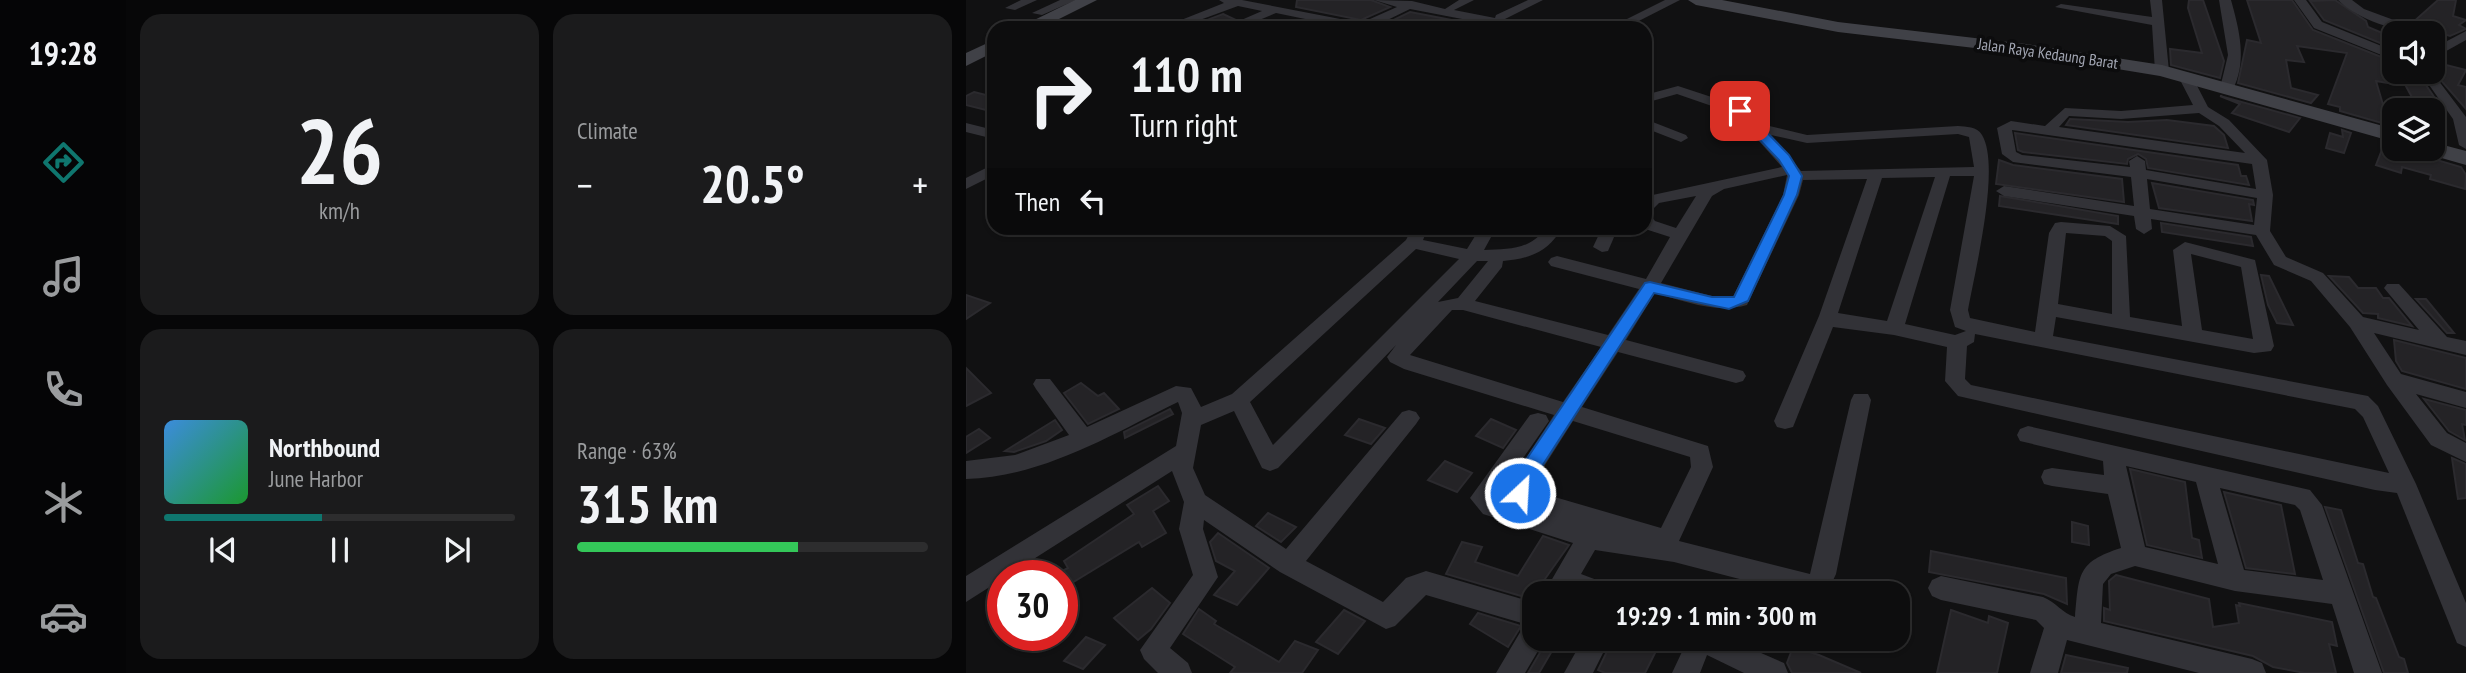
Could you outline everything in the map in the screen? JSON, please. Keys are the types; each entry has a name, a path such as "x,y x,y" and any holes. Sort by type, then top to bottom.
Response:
{"street":[{"path":"1011,8 1031,0"},
{"path":"1038,13 1070,0"},
{"path":"1042,21 1089,0"},
{"path":"1178,21 1210,0"},
{"path":"1380,0 1450,8 1469,15 1500,17 1513,21"},
{"path":"1450,8 1468,0"},
{"path":"1500,17 1537,0"},
{"name":"Jalan Raya Kedaung Barat","path":"1696,0 1838,27 2026,48 2162,71 2220,85 2382,132"},
{"path":"2156,0 2162,71"},
{"path":"2155,114 2199,101 2220,85 2235,67 2232,22 2225,0"},
{"path":"2300,0 2318,25 2382,52"},
{"path":"2344,0 2360,11 2389,21"},
{"path":"1183,21 1230,1 1328,21"},
{"path":"1376,21 1411,3 1500,21"},
{"path":"1628,21 1649,9 1669,3"},
{"path":"1646,21 1669,3"},
{"path":"2061,7 2158,22"},
{"path":"1246,21 1274,10"},
{"path":"1456,21 1469,15"},
{"path":"1306,21 1313,18"},
{"path":"2445,48 2466,35"},
{"path":"2445,41 2453,44"},
{"path":"966,60 987,49"},
{"path":"2185,76 2199,101 2259,160 2265,195 2262,231 2280,261 2317,277 2357,322 2394,380 2439,439 2466,453"},
{"path":"2435,84 2460,119 2466,145"},
{"path":"1557,262 1712,302 1729,304 1740,301 1791,195 1794,173 1740,111 1678,90 1652,97"},
{"path":"2049,130 2065,112 2155,114 2224,123"},
{"path":"2121,115 2139,173 2144,221"},
{"path":"1752,122 1807,139 1958,130 1972,132 1976,136 1983,171 1959,310 1962,322 2043,341 2361,402 2371,412 2404,484 2466,634"},
{"path":"1652,126 1681,138"},
{"path":"2259,160 2006,126 2009,154 2018,159 2139,173 2265,195"},
{"path":"966,127 987,133"},
{"path":"2445,152 2466,158"},
{"path":"1652,201 1794,173 1983,171"},
{"path":"1894,328 1944,172"},
{"path":"967,183 987,173"},
{"path":"1785,421 1828,316 1876,174"},
{"path":"1710,189 1650,287 1610,344 1568,411 1518,487 1520,493 1642,534 1661,539 1669,537 1702,467 1700,452 1568,411 1411,364 1397,356 1440,309 1448,304 1463,304 1610,344 1736,376"},
{"path":"2004,191 2144,221 2262,231"},
{"path":"1652,225 1681,235"},
{"path":"2043,341 2057,233 2061,228 2110,231 2120,240 2121,322"},
{"path":"1191,420 1239,400 1416,235 1472,256 1531,252 1548,235"},
{"path":"1239,400 1270,462 1472,256 1484,235"},
{"path":"1602,247 1607,235"},
{"path":"2048,309 2193,335 2264,346 2249,264 2185,247 2182,250 2193,335"},
{"path":"1463,304 1496,263"},
{"path":"2393,288 2440,341"},
{"path":"1828,316 1843,323 1894,328 1957,342 1966,339 1972,326"},
{"path":"2357,322 2466,348"},
{"path":"1957,342 1955,382 1965,391 2375,481 2404,484"},
{"path":"2394,380 2466,400"},
{"path":"1044,384 1082,438"},
{"path":"966,470 993,471 1082,438 1176,394 1184,394 1193,413 1182,468 1196,502 1191,529 1206,578 1153,650 1178,673"},
{"path":"1538,421 1482,498 1491,507 1589,538 1674,551 1810,586 1819,583 1824,574 1861,400"},
{"path":"1289,564 1409,418"},
{"path":"2028,435 2206,478 2302,497 2310,505 2368,673"},
{"path":"966,590 1185,451"},
{"path":"2113,454 2117,486 2135,555"},
{"path":"2052,477 2117,486"},
{"path":"2206,478 2235,580"},
{"path":"1196,502 1289,564 1386,617 1415,586 1426,583 1522,611"},
{"path":"1564,581 1589,538"},
{"path":"2087,633 2091,580 2103,565 2135,555 2235,580 2341,594"},
{"path":"1941,588 2043,609 2058,625 2252,673"},
{"path":"2044,673 2058,625"},
{"path":"1510,673 1523,651"},
{"path":"1578,673 1590,651"},
{"path":"1686,673 1696,651"},
{"path":"1727,651 1774,673"}],"building":[{"path":"1297,0 1371,0 1390,7 1361,20 1296,7"},
{"path":"2189,0 2203,0 2224,61 2220,78 2171,65 2170,49 2202,53 2188,8"},
{"path":"2247,0 2292,0 2313,30 2382,57 2382,82 2376,81 2382,101 2382,123 2340,111 2340,107 2328,104 2347,53 2297,46 2304,62 2286,60 2291,88 2318,95 2311,103 2238,83 2247,40 2261,43"},
{"path":"2335,0 2366,21 2368,27 2382,33 2382,44 2324,20 2310,1"},
{"path":"2438,0 2456,0 2453,16 2466,20 2459,25 2466,29 2450,36 2445,34 2445,21 2414,21"},
{"path":"1410,12 1457,21 1391,21"},
{"path":"1223,14 1236,20 1234,21 1204,21"},
{"path":"2445,65 2466,70 2458,85 2466,87 2466,109 2444,84"},
{"path":"2405,84 2425,84 2435,98 2412,98"},
{"path":"974,92 987,95 987,110 966,105 966,96"},
{"path":"2220,96 2300,118 2289,132 2232,113 2240,104"},
{"path":"2070,119 2128,122 2167,120 2214,126 2224,135 2228,148 2066,125"},
{"path":"2342,130 2351,133 2344,153 2326,148 2330,133 2343,137"},
{"path":"2015,133 2238,165 2241,176 2246,176 2249,185 2148,168 2146,159 2138,154 2128,159 2127,164 2023,152 2018,150"},
{"path":"2382,150 2382,161 2440,161 2461,167 2466,175 2465,189 2402,167 2401,173 2376,165"},
{"path":"1999,160 2013,165 2122,179 2124,202 1996,184"},
{"path":"2152,183 2253,200 2254,205 2249,204 2252,221 2159,208"},
{"path":"2000,196 2118,216 2118,224 1999,206"},
{"path":"2161,223 2251,237 2253,246 2162,232"},
{"path":"2261,275 2269,276 2293,325 2277,323 2268,305"},
{"path":"2329,276 2349,277 2358,288 2376,288 2383,298 2389,298 2412,326 2378,318 2378,314 2363,313"},
{"path":"966,295 990,303 966,319"},
{"path":"2416,299 2426,299 2454,333 2447,333"},
{"path":"2394,340 2466,358 2466,389 2402,371 2396,361"},
{"path":"966,368 991,393 966,406"},
{"path":"1081,383 1098,396 1104,393 1119,409 1088,424 1064,393"},
{"path":"2424,399 2466,410 2466,425 2462,424 2465,440 2449,431"},
{"path":"1170,409 1173,414 1125,438 1124,432"},
{"path":"1359,419 1385,428 1371,444 1345,435"},
{"path":"1491,419 1516,430 1503,448 1476,436"},
{"path":"1055,420 1062,430 1046,441 1014,452 1005,451"},
{"path":"979,429 990,438 966,453 966,437"},
{"path":"2452,458 2466,464 2466,498 2458,499"},
{"path":"1445,461 1472,473 1457,492 1428,480"},
{"path":"2130,469 2185,482 2192,538 2199,540 2202,558 2147,545"},
{"path":"1158,486 1169,501 1153,511 1166,533 1142,547 1139,542 1078,579 1078,560 1065,560 1134,514 1127,505"},
{"path":"2224,492 2281,505 2295,574 2246,568"},
{"path":"2325,507 2341,510 2358,563 2363,564 2373,597 2376,598 2408,673 2384,673"},
{"path":"1268,513 1296,527 1281,542 1256,526"},
{"path":"2072,522 2088,526 2089,545 2072,542"},
{"path":"1218,533 1269,568 1237,605 1214,595 1235,571 1216,561 1210,542"},
{"path":"1543,536 1569,545 1544,581 1522,581 1522,596 1446,574 1462,542 1482,547 1475,562 1518,576"},
{"path":"1931,551 2066,578 2067,604 2044,594 1929,572"},
{"path":"2116,575 2209,599 2213,627 2239,623 2236,605 2240,606 2239,603 2332,622 2337,646 2329,644 2336,673 2305,673 2273,667 2253,656 2104,621 2104,608 2110,610 2109,581"},
{"path":"1152,588 1170,603 1151,629 1138,640 1114,618"},
{"path":"1199,609 1216,621 1214,624 1279,662 1295,641 1318,650 1302,673 1230,673 1235,667 1183,634"},
{"path":"1344,610 1365,621 1338,654 1316,642"},
{"path":"1951,610 1988,623 1989,616 2008,623 1997,673 1937,673"},
{"path":"1478,613 1521,626 1508,647 1470,624"},
{"path":"1086,637 1105,645 1083,669 1064,661 1073,651 1078,651 1078,646"},
{"path":"1541,651 1552,651 1539,673 1528,673"},
{"path":"1607,651 1656,651 1645,673 1605,673 1598,670"},
{"path":"1792,651 1806,651 1861,673 1792,673 1787,663"},
{"path":"2066,655 2128,668 2127,673 2061,673"}],"route":[{"path":"1520,493 1518,487 1650,287 1712,302 1729,304 1740,301 1791,195 1796,176 1784,158 1740,111"}]}
